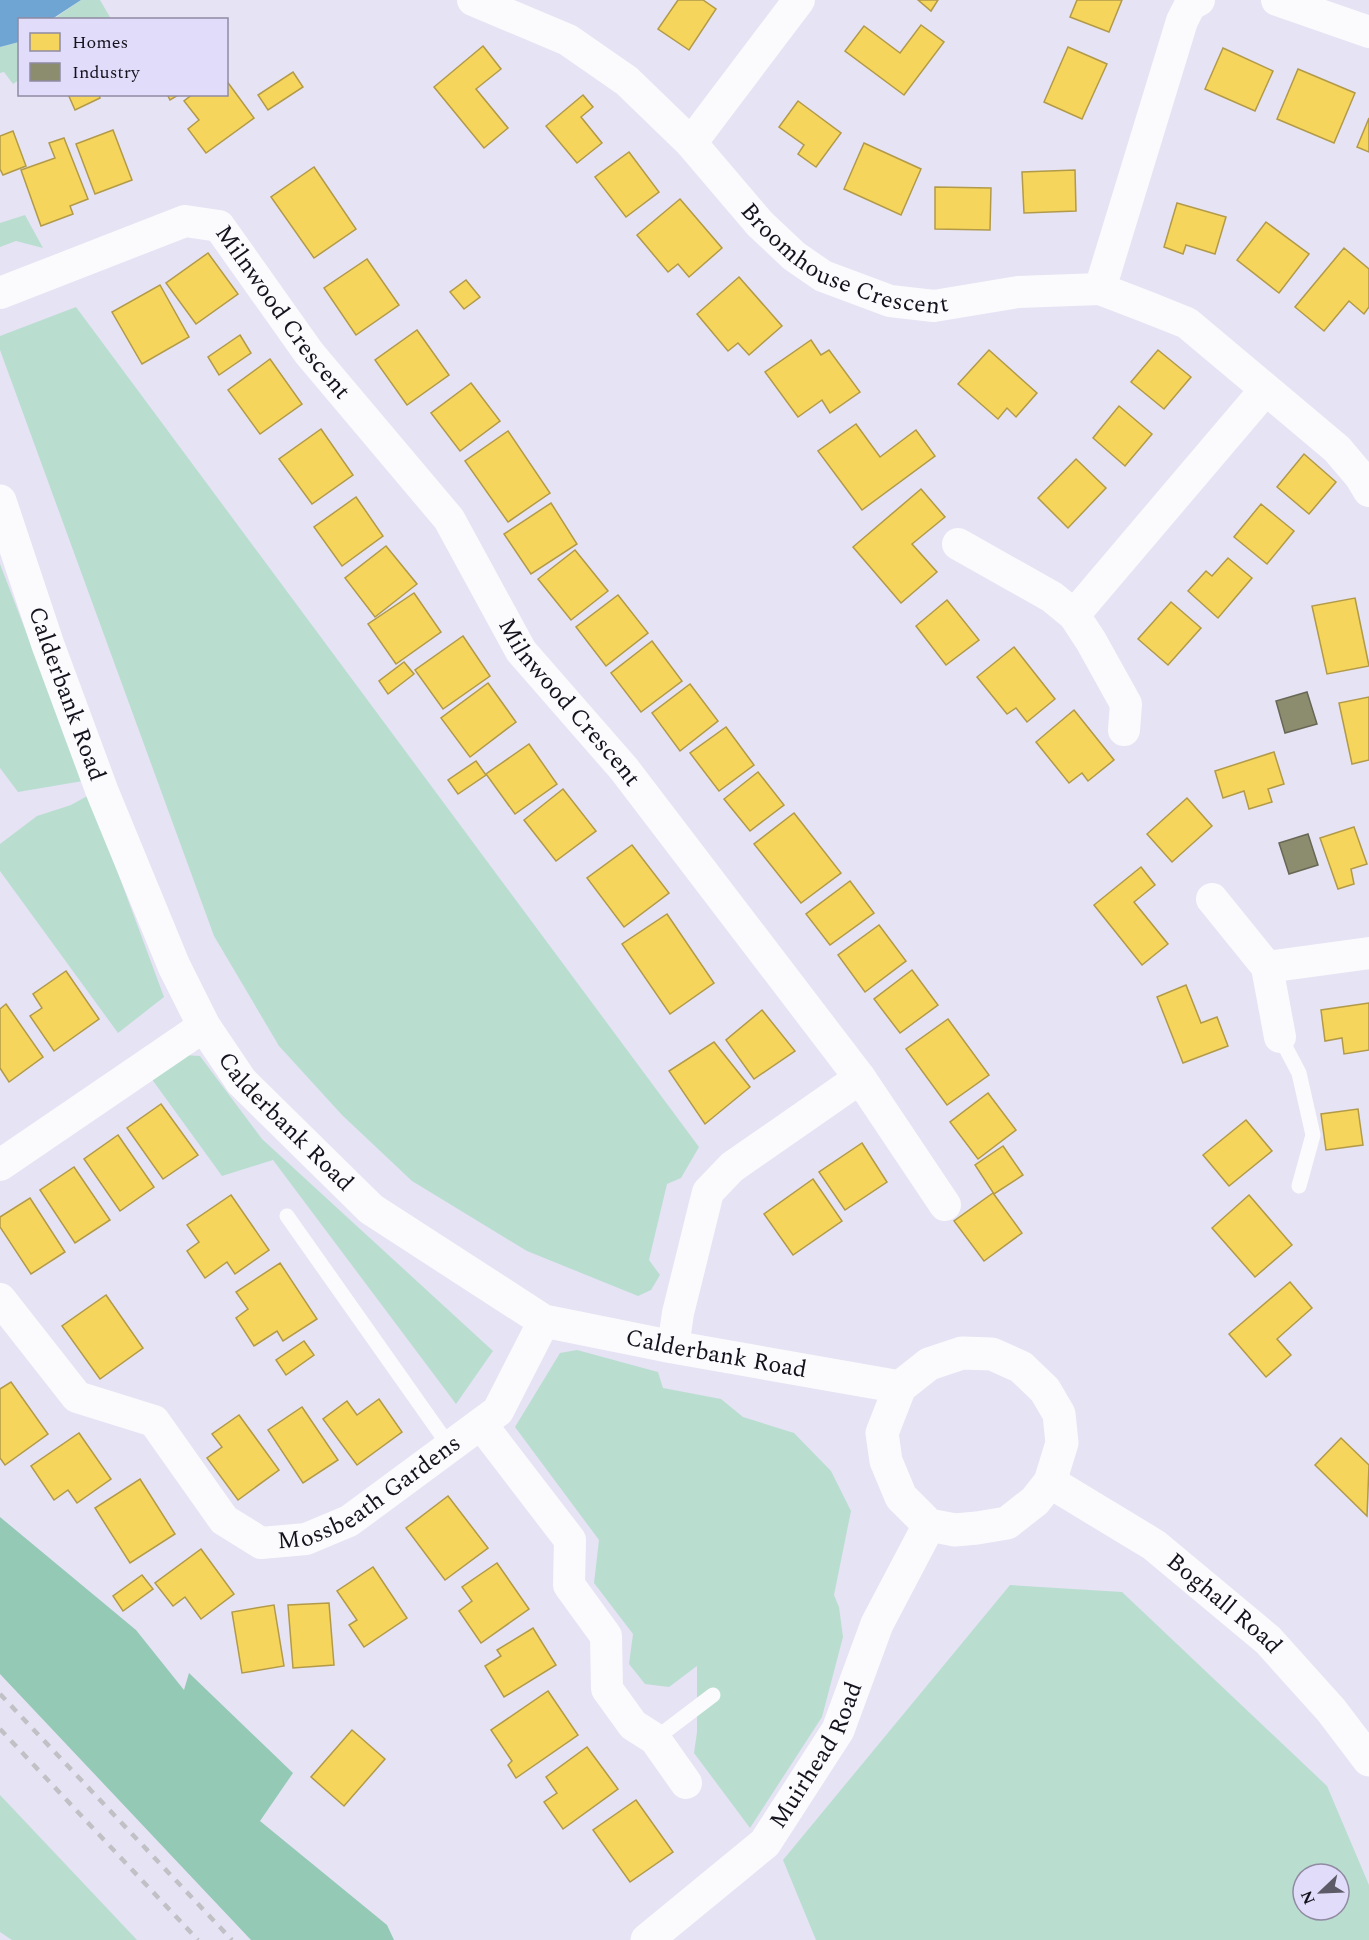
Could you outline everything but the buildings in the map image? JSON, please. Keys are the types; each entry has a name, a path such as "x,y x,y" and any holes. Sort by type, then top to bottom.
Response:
{"street":[{"name":"Broomhouse Crescent","path":"473,0 568,40 627,81 692,143 760,224 794,256 822,276 890,301 934,306 1018,292 1100,289 1187,324 1337,449 1360,476 1369,491"},
{"path":"692,143 799,0"},
{"path":"1100,289 1182,21 1190,5 1199,0"},
{"path":"1277,0 1369,32"},
{"name":"Milnwood Crescent","path":"0,293 185,221 219,226 309,353 449,519 521,651 624,769 860,1078 945,1205"},
{"path":"1074,615 1265,390"},
{"name":"Calderbank Road","path":"0,501 48,645 102,791 174,966 204,1026 241,1081 371,1209 544,1321 673,1347 900,1387"},
{"path":"958,544 1052,597 1074,615 1126,704 1124,730"},
{"path":"1212,899 1267,967 1280,1037"},
{"path":"1267,967 1369,953"},
{"path":"0,1165 204,1026"},
{"path":"673,1347 678,1313 708,1192 732,1167 860,1078"},
{"name":"Mossbeath Gardens","path":"0,1299 76,1397 154,1421 224,1520 261,1543 306,1539 349,1521 498,1412 544,1321"},
{"path":"962,1353 992,1354 1021,1367 1045,1390 1059,1414 1062,1443 1050,1482 1035,1501 1007,1523 956,1530 929,1526 901,1497 886,1461 882,1433 900,1387 929,1364 962,1353"},
{"name":"Mossbeath Gardens","path":"481,1424 570,1540 569,1585 606,1636 607,1689 633,1725 655,1739 686,1783"},
{"name":"Boghall Road","path":"1050,1482 1154,1545 1268,1640 1331,1710 1369,1760"},
{"name":"Muirhead Road","path":"647,1940 765,1843 838,1731 877,1624 929,1526"}],"lane":[{"path":"1280,1037 1299,1073 1313,1135 1299,1186"},
{"path":"287,1216 450,1447"},
{"path":"655,1739 712,1695"}],"green space":[{"path":"81,0 100,0 110,18 55,18"},
{"path":"18,42 18,81 13,84 4,72 0,73 0,47"},
{"path":"25,215 43,248 16,241 0,247 0,223"},
{"path":"76,307 699,1147 681,1178 667,1184 649,1260 660,1275 651,1290 638,1296 527,1251 412,1181 342,1115 279,1046 214,936 0,350 0,336"},
{"path":"0,564 83,781 18,792 0,768"},
{"path":"89,795 164,997 118,1033 0,871 0,844 37,816 71,805"},
{"path":"184,1055 200,1056 262,1139 493,1351 456,1404 273,1160 222,1176 151,1078"},
{"path":"577,1350 658,1372 663,1388 721,1399 743,1417 794,1433 831,1471 851,1511 834,1595 839,1607 843,1637 822,1717 750,1828 694,1753 697,1732 697,1666 669,1687 645,1684 629,1664 633,1634 594,1583 599,1540 515,1427 560,1353"},
{"path":"0,1517 136,1630 184,1690 189,1673 293,1773 260,1821 387,1925 394,1940 251,1940 0,1674"},
{"path":"1010,1585 1122,1592 1327,1786 1369,1885 1369,1940 816,1940 783,1860"},
{"path":"0,1795 137,1940 12,1940 0,1932"}],"water":[{"path":"0,0 81,0 54,18 18,18 18,42 0,47"}],"railway":[{"path":"0,1694 232,1940"},
{"path":"0,1729 198,1940"}]}
